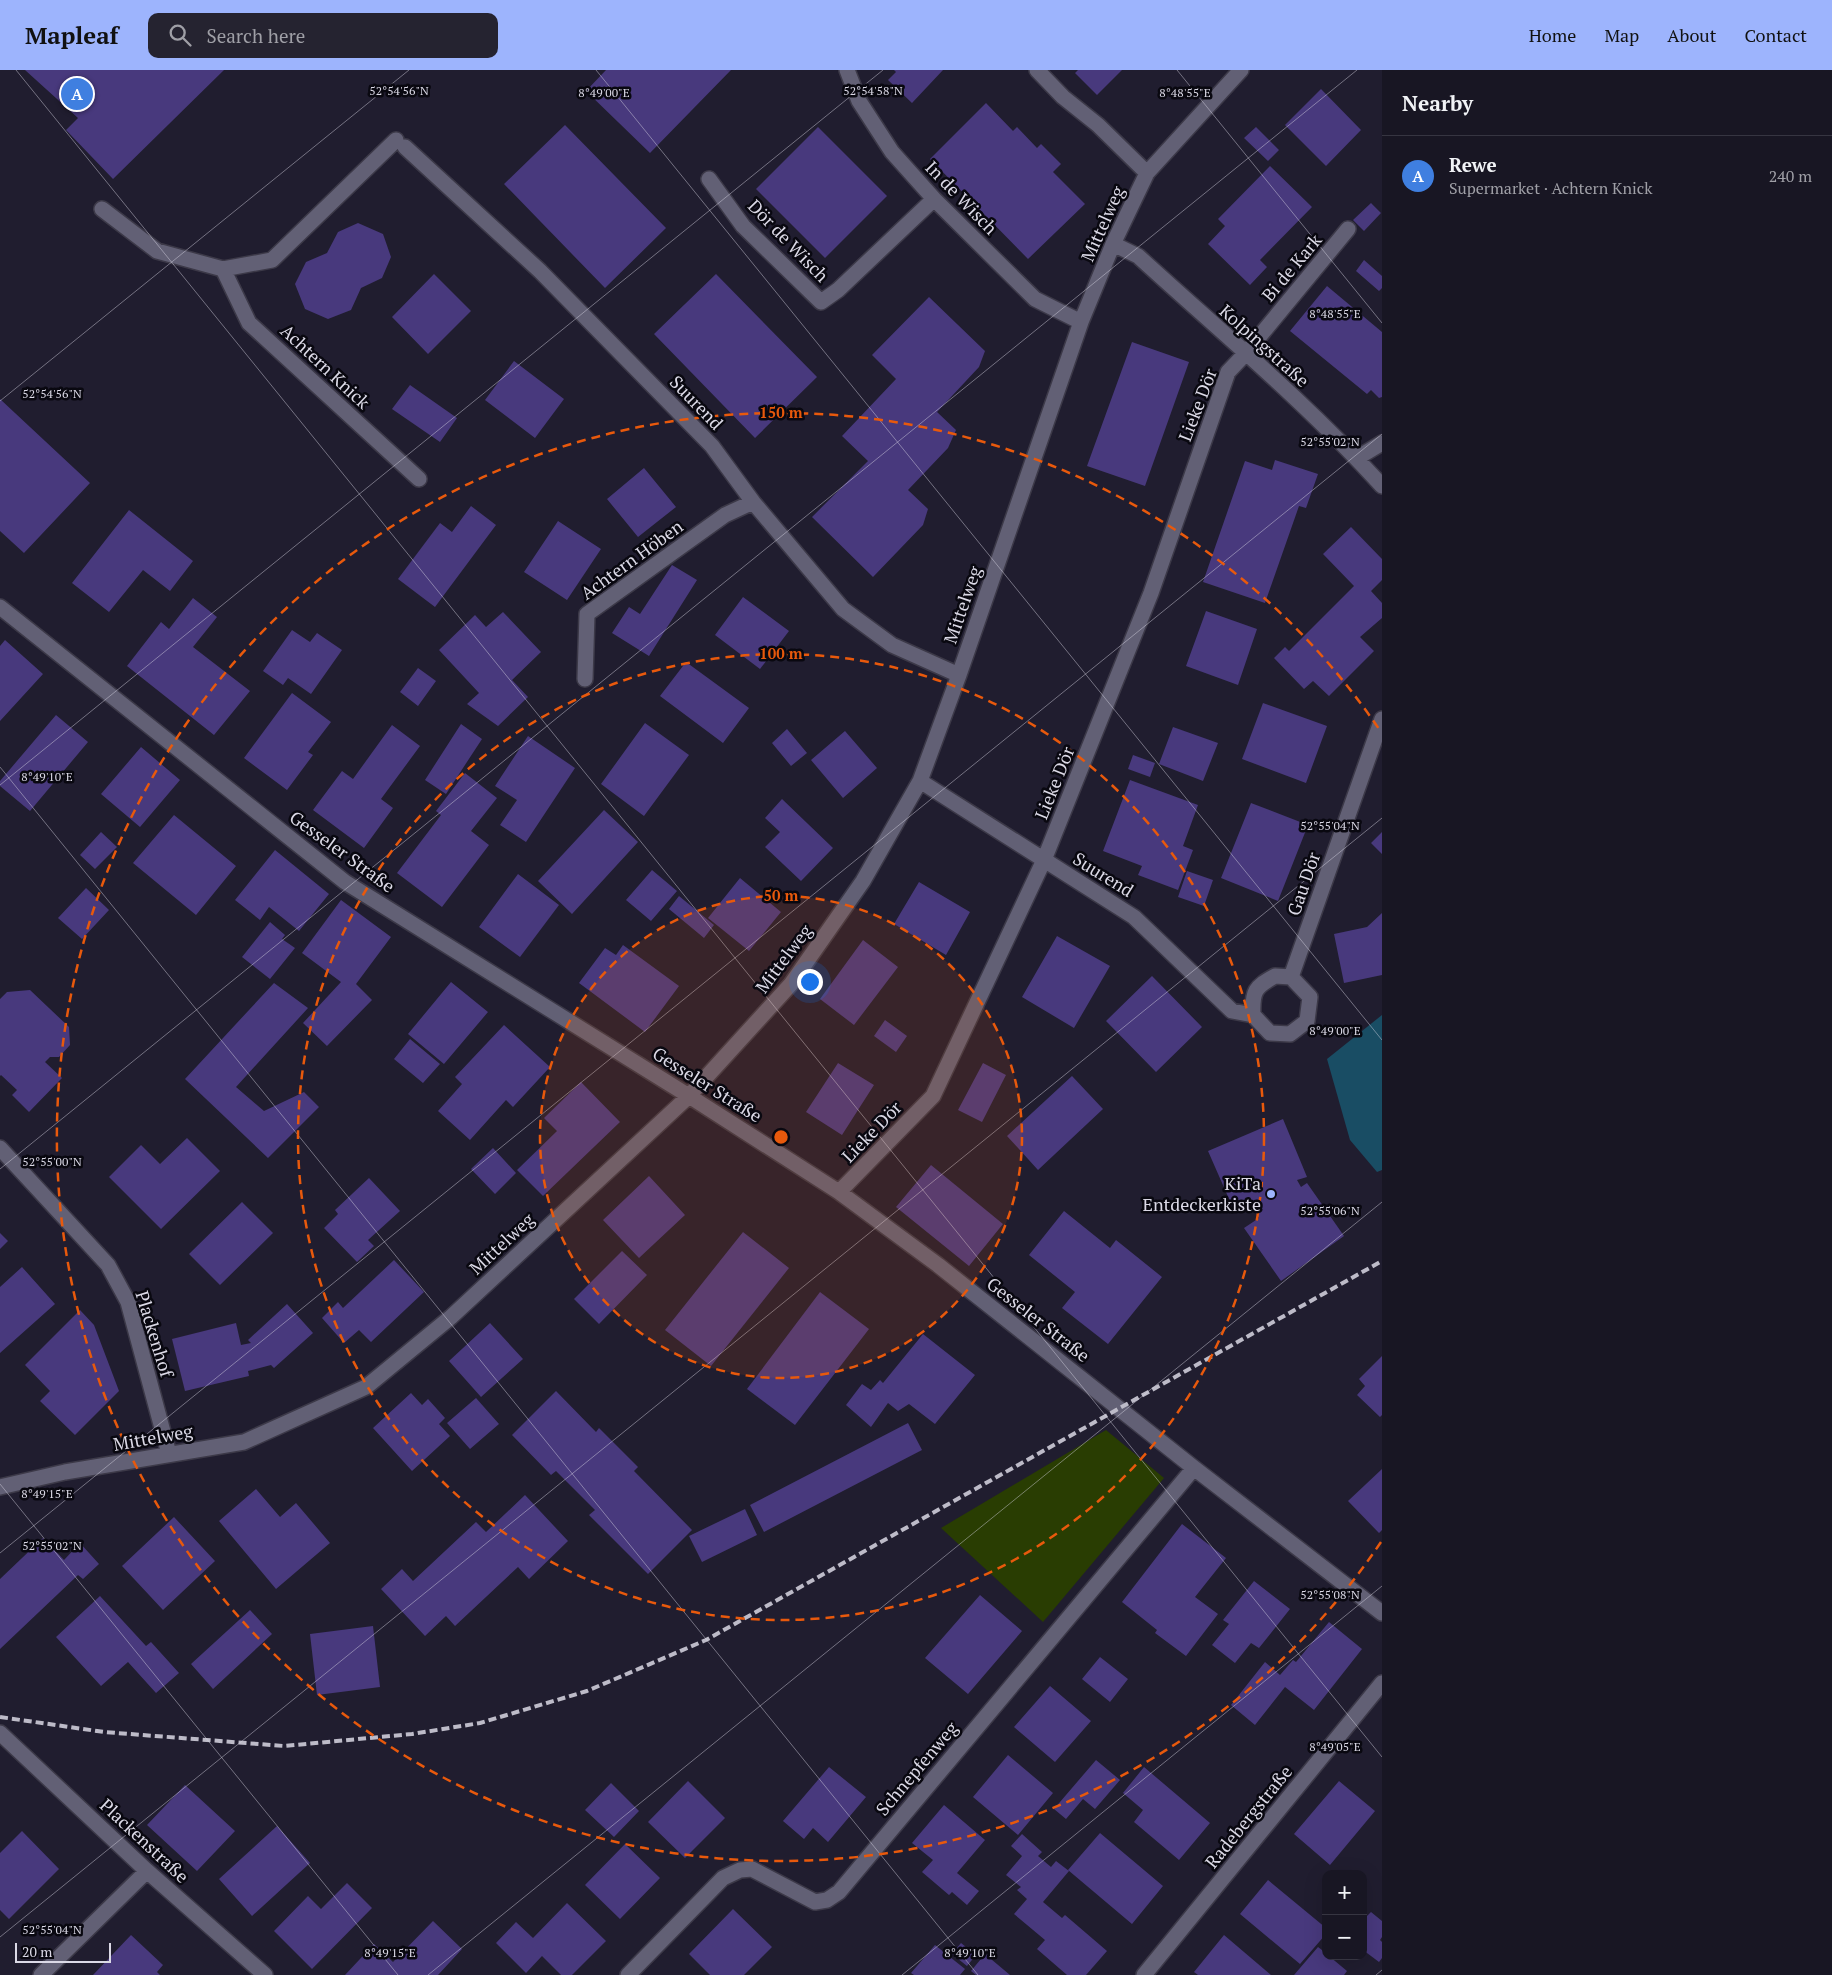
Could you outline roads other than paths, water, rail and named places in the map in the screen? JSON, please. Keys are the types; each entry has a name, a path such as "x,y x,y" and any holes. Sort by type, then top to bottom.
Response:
{"street":[{"name":"In de Wisch","path":"848,70 859,101 892,152 934,199 1035,299 1081,322"},
{"path":"1037,70 1063,97 1098,125 1147,173"},
{"name":"Mittelweg","path":"0,1488 65,1472 244,1442 366,1387 451,1317 689,1096 791,984 863,881 920,781 1081,322 1113,244 1147,173 1241,70"},
{"name":"Suurend","path":"223,269 272,260 400,144 540,271 712,446 753,502 842,609 892,645 958,675"},
{"name":"Dör de Wisch","path":"709,179 743,226 821,302 838,290 934,199"},
{"path":"102,210 157,251 223,269"},
{"name":"Bi de Kark","path":"1245,354 1348,229"},
{"name":"Kolpingstraße","path":"1113,244 1138,256 1296,400 1357,458 1382,486"},
{"name":"Achtern Knick","path":"223,269 249,323 419,478"},
{"name":"Lieke Dör","path":"839,1192 934,1096 1044,860 1151,593 1228,372 1245,354"},
{"path":"1357,458 1382,443"},
{"name":"Achtern Höben","path":"585,679 587,614 725,515 753,502"},
{"name":"Gesseler Straße","path":"0,607 345,882 689,1096 839,1192 946,1271 1194,1468 1382,1612"},
{"name":"Gau Dör","path":"1292,978 1382,719"},
{"name":"Suurend","path":"920,781 1134,917 1232,1011 1252,1014"},
{"path":"1275,976 1292,978 1310,997 1307,1021 1290,1034 1270,1033 1252,1014 1252,997 1259,985 1275,976"},
{"name":"Plackenhof","path":"0,1148 108,1265 128,1302 169,1454"},
{"name":"Schnepfenweg","path":"628,1975 723,1878 740,1870 752,1869 815,1902 827,1900 839,1892 1194,1468"},
{"name":"Radebergstraße","path":"1144,1975 1382,1683"},
{"name":"Plackenstraße","path":"0,1733 147,1871 265,1975"},
{"path":"41,1975 147,1871"}],"water":[{"path":"1382,1015 1382,1170 1377,1172 1350,1140 1327,1059"}],"railway":[{"path":"0,1717 104,1732 284,1746 412,1734 480,1723 587,1691 706,1640 1382,1261"}],"place":[{"name":"Rewe","path":"77,94"},
{"name":"KiTa Entdeckerkiste","path":"1271,1194"}]}
